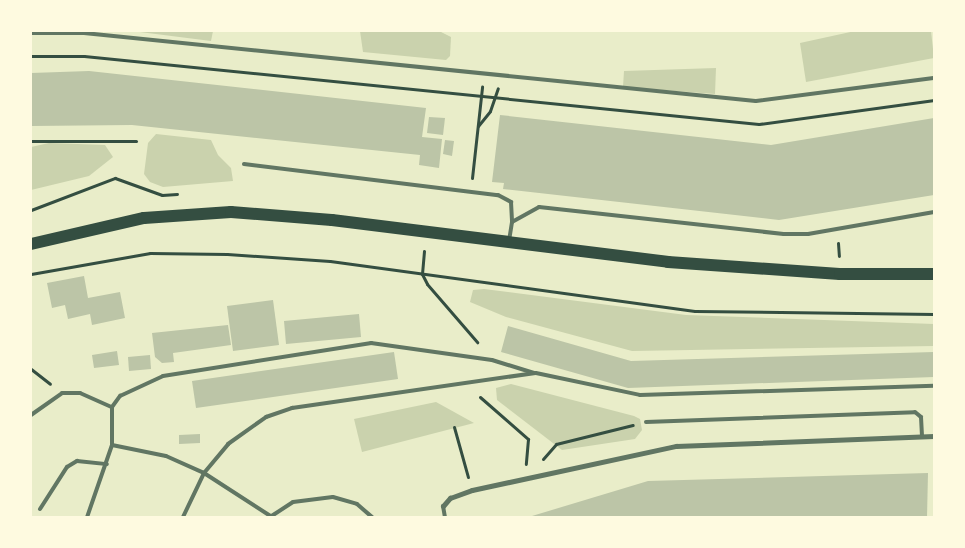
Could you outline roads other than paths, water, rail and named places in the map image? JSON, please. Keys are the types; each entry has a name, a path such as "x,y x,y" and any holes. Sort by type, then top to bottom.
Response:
{"main road":[{"path":"31,244 144,218 231,212 332,220 509,243 840,274 934,274"}],"street":[{"path":"443,506 450,498 472,490 537,474 676,446 934,436"}],"lane":[{"path":"31,34 84,33 756,100 934,78"},
{"path":"244,164 498,195 511,202 512,222 509,243"},
{"path":"512,222 538,207 784,234 837,229 934,212"},
{"path":"87,517 107,464 112,445 112,407 120,396 162,376 371,343 492,360 536,374 640,395 934,386"},
{"path":"183,517 204,473 228,444 266,417 292,408 463,381 536,374"},
{"path":"31,415 62,393 80,393 112,407"},
{"path":"646,422 915,412 921,417 922,437"},
{"path":"112,445 166,456 204,473 271,516 293,502 334,497 357,504 372,517"},
{"path":"40,509 67,467 77,461 107,464"},
{"path":"443,506 445,517"}]}
